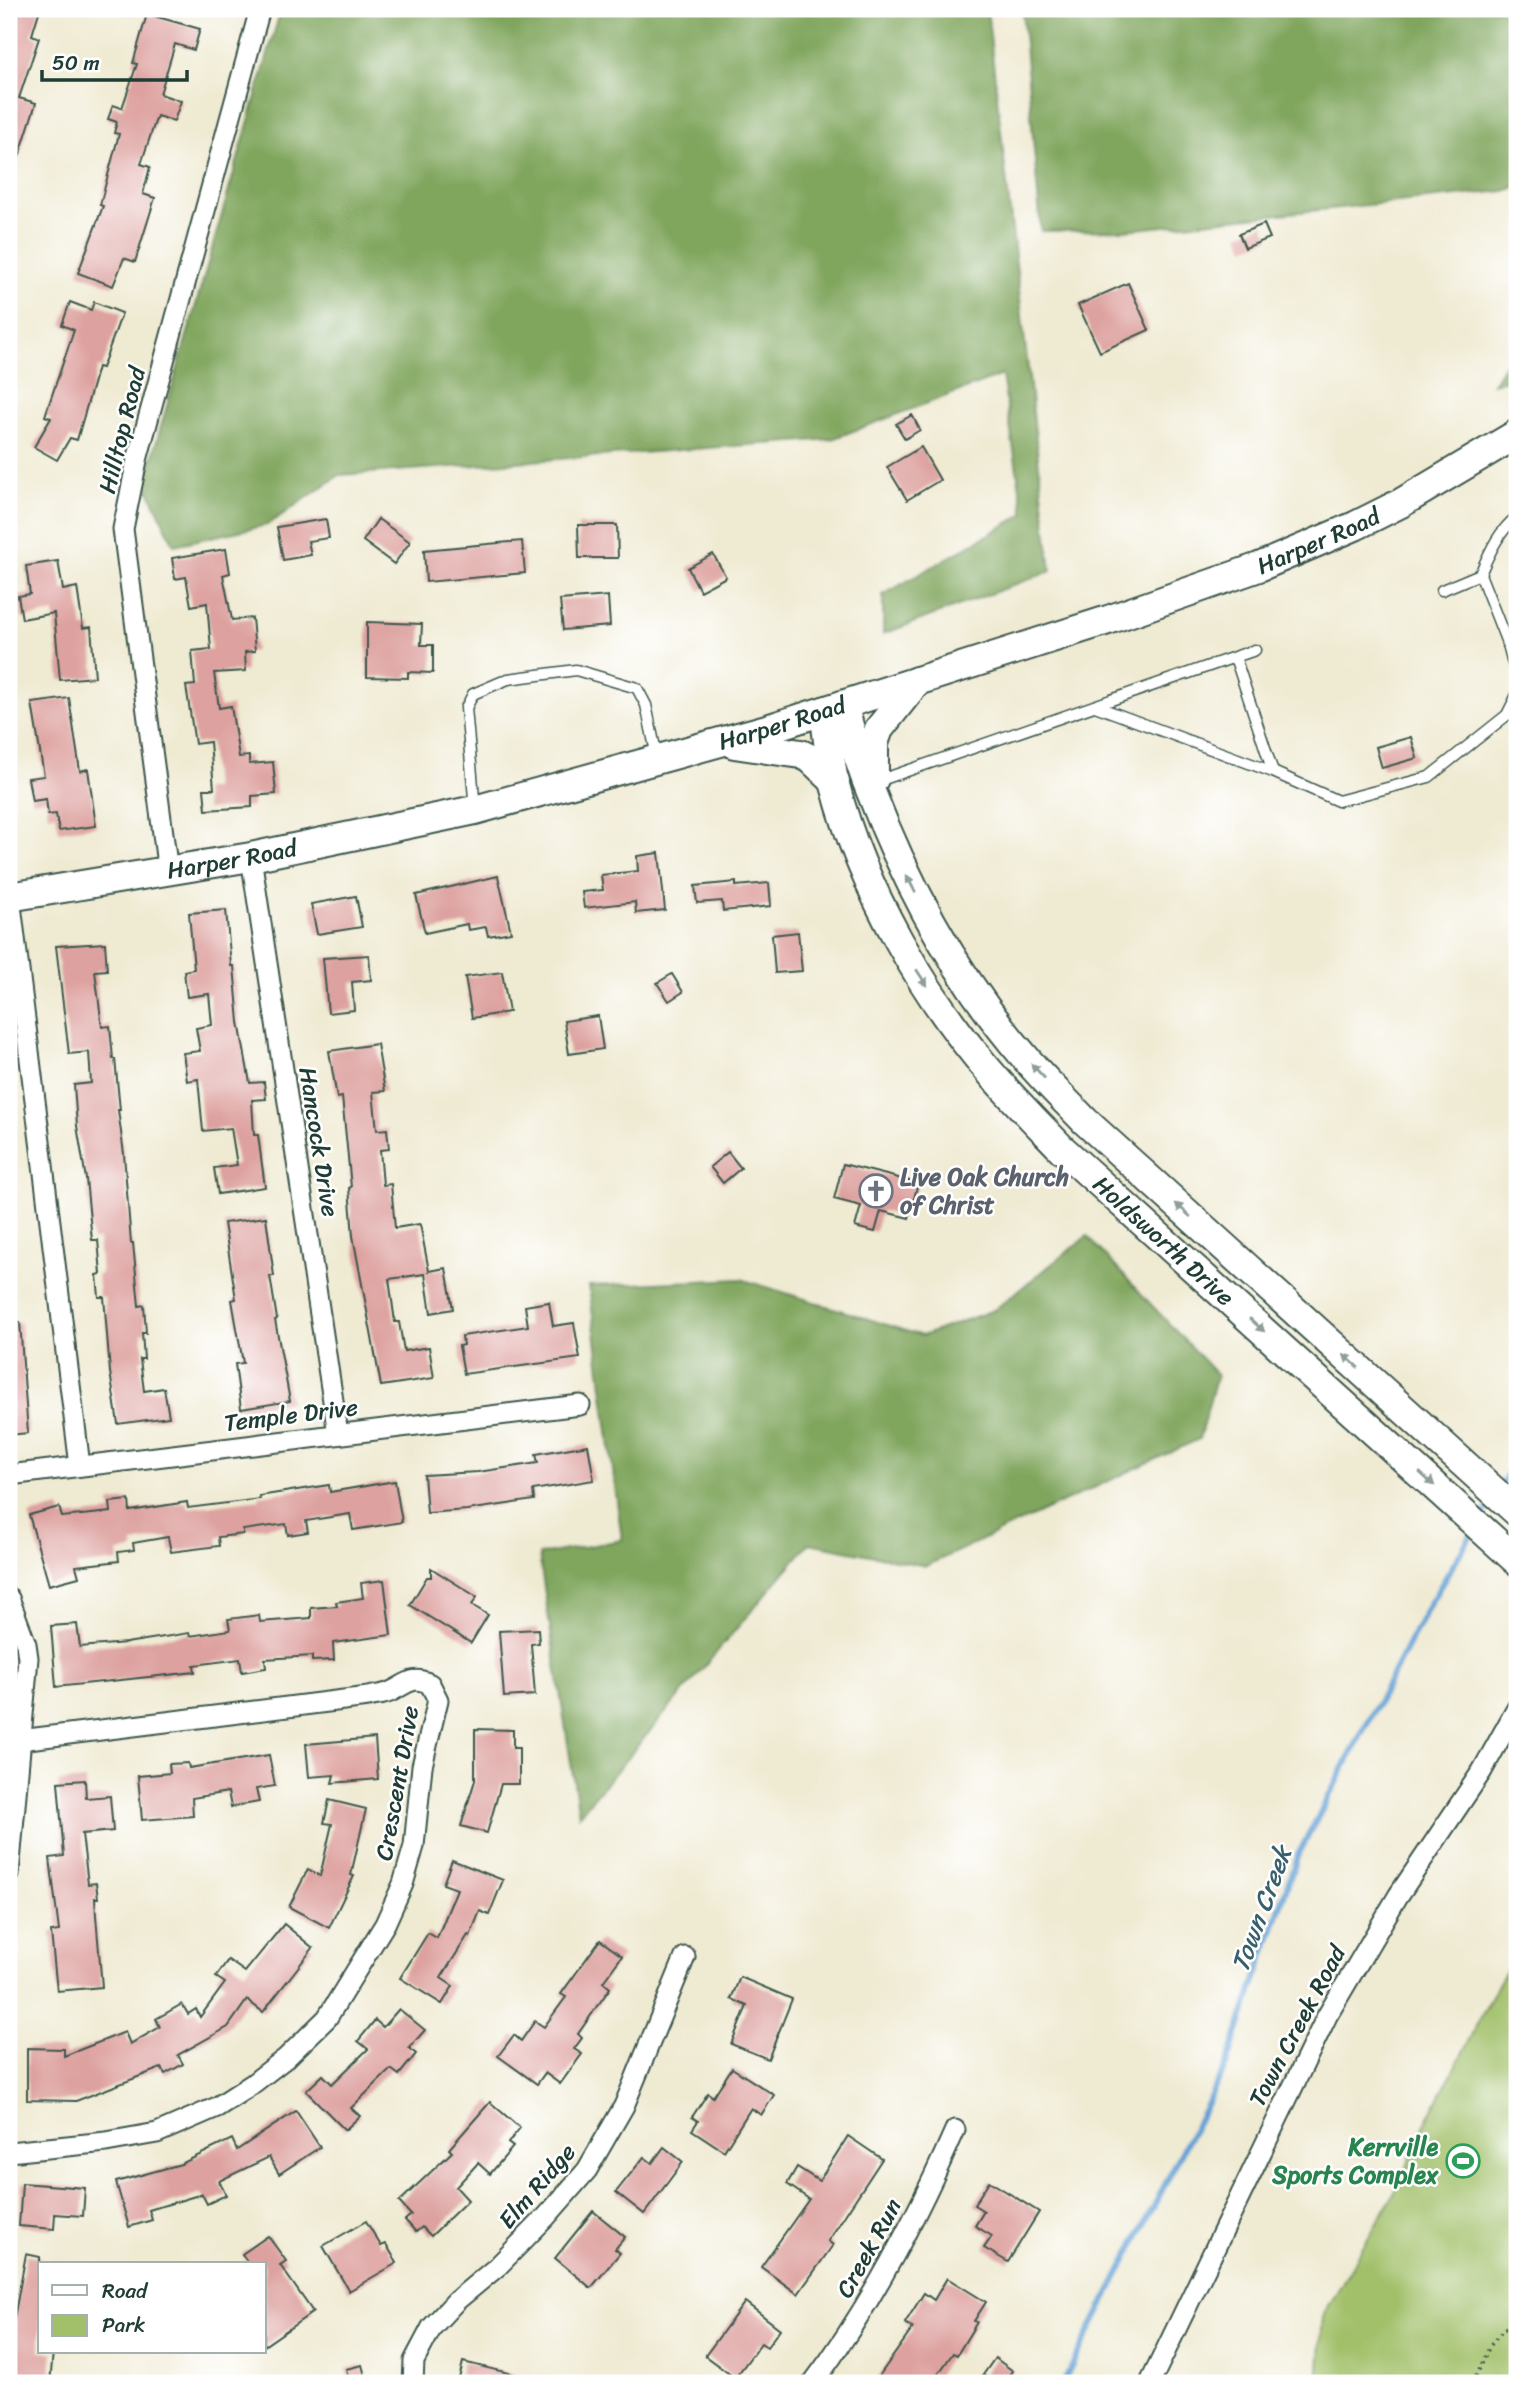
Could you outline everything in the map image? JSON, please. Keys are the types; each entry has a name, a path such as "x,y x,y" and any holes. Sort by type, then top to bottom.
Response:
{"main road":[{"name":"Harper Road","path":"10,897 251,857 475,810 833,708 1108,620 1308,548 1412,497 1517,434"},
{"path":"872,789 874,743 879,729 917,681"},
{"name":"Holdsworth Drive","path":"833,708 835,782 853,843 909,957 945,1013 994,1077 1061,1148 1517,1561"},
{"name":"Holdsworth Drive","path":"833,708 872,789 906,873 940,939 975,992 1022,1054 1085,1121 1517,1512"},
{"path":"720,742 783,749 802,754 835,782"}],"street":[{"name":"Hilltop Road","path":"168,872 123,529 137,460 260,9"},
{"name":"Hancock Drive","path":"251,857 338,1434"},
{"path":"10,897 80,1466"},
{"path":"1061,1148 1085,1121"},
{"name":"Temple Drive","path":"9,1475 579,1405"},
{"path":"9,1598 26,1644 28,1658 9,1874"},
{"name":"Crescent Drive","path":"9,2152 106,2142 157,2133 217,2107 251,2085 286,2058 327,2018 385,1924 403,1884 414,1846 422,1766 438,1700 430,1684 416,1679 390,1692 368,1697 20,1740"},
{"name":"Town Creek Road","path":"1150,2383 1327,2016 1398,1896 1482,1771 1517,1708"},
{"name":"Elm Ridge","path":"413,2383 414,2361 432,2327 456,2301 498,2266 537,2227 587,2170 624,2106 685,1957"},
{"name":"Creek Run","path":"813,2383 855,2324 923,2201 955,2130"}],"lane":[{"path":"1442,590 1480,574 1491,549 1517,517"},
{"path":"1480,574 1509,648 1517,679"},
{"path":"872,789 1094,706 1255,650"},
{"path":"1235,657 1273,772"},
{"path":"475,810 466,708 473,694 508,679 576,670 637,688 646,705 658,760"},
{"path":"1094,706 1273,772 1338,801 1429,777 1507,715 1517,695"}],"path":[{"path":"1473,2383 1490,2346 1504,2329 1517,2328"}],"green space":[{"path":"281,9 987,9 1051,571 883,634 883,595 1024,514 1002,375 832,439 340,475 267,525 174,545 145,482"},
{"path":"1022,9 1517,9 1517,187 1504,191 1126,230 1041,231"},
{"path":"1517,351 1517,376 1493,384 1511,354"},
{"path":"1087,1236 1217,1375 1199,1439 926,1566 809,1543 579,1815 539,1555 622,1540 589,1286 741,1279 922,1336 994,1310"},
{"name":"Kerrville Sports Complex","path":"1517,1953 1517,2383 1318,2383 1323,2316 1402,2180 1416,2142"}],"building":[{"path":"9,9 40,9 32,35 39,38 19,98 36,103 12,179 9,179"},
{"path":"147,14 200,29 194,50 175,44 160,94 181,101 174,121 157,116 141,164 150,167 143,194 155,198 135,262 124,258 113,286 78,273 103,206 100,205 119,134 114,133 117,122 108,119 113,105 122,108 137,64 133,63"},
{"path":"1264,224 1270,238 1245,248 1239,234"},
{"path":"1128,283 1149,330 1100,352 1078,305"},
{"path":"70,302 91,310 94,302 122,313 102,368 98,367 77,440 70,438 57,460 34,447 51,418 45,416 74,330 62,325"},
{"path":"912,415 920,430 905,439 896,424"},
{"path":"921,447 940,480 907,500 887,467"},
{"path":"326,519 329,538 308,541 311,555 283,560 277,527"},
{"path":"378,519 410,542 394,564 363,541"},
{"path":"578,525 617,525 618,558 579,558"},
{"path":"522,541 525,573 426,582 424,550"},
{"path":"226,549 230,573 223,575 232,620 252,618 255,651 245,652 246,671 214,673 219,708 231,706 239,757 249,756 249,764 273,762 276,794 252,796 252,807 206,810 204,789 214,789 210,742 195,744 186,686 195,685 192,651 211,649 207,603 191,606 186,577 175,579 172,558"},
{"path":"713,554 726,577 700,591 688,568"},
{"path":"58,561 63,590 77,587 83,628 91,627 95,677 60,680 54,613 22,619 18,596 30,594 26,566"},
{"path":"608,596 610,626 563,630 560,600"},
{"path":"367,622 422,624 421,645 433,645 433,673 408,672 408,678 367,677"},
{"path":"69,698 80,771 88,769 96,826 59,831 56,814 48,815 46,799 32,801 28,778 44,776 32,703"},
{"path":"1411,737 1417,758 1382,768 1376,747"},
{"path":"659,853 665,910 636,913 635,902 584,908 582,892 603,890 601,875 638,871 637,856"},
{"path":"498,876 511,932 488,936 486,927 468,930 467,924 425,933 416,895"},
{"path":"736,882 736,886 769,883 771,906 723,911 722,901 697,903 695,886"},
{"path":"356,896 362,927 317,934 311,904"},
{"path":"226,910 231,966 234,966 239,1022 250,1083 264,1082 266,1099 252,1100 254,1135 258,1135 265,1187 218,1194 214,1168 237,1165 231,1128 203,1131 198,1079 187,1081 183,1053 200,1051 196,1028 212,1025 209,994 187,997 184,971 194,969 189,913"},
{"path":"798,932 802,971 775,973 772,935"},
{"path":"105,943 107,970 95,971 102,1027 110,1026 115,1059 131,1243 139,1306 144,1305 146,1333 142,1333 144,1359 140,1359 144,1391 164,1388 169,1417 118,1424 110,1372 104,1297 99,1297 97,1275 101,1274 98,1240 92,1240 77,1126 74,1085 91,1083 89,1052 69,1054 56,946"},
{"path":"369,955 371,980 352,982 354,1010 328,1013 323,958"},
{"path":"502,972 509,1012 472,1018 465,977"},
{"path":"672,974 683,992 669,1001 657,983"},
{"path":"598,1016 603,1049 569,1054 564,1021"},
{"path":"377,1044 385,1091 373,1092 377,1130 387,1129 389,1149 380,1150 383,1185 391,1184 395,1228 420,1224 429,1271 446,1268 453,1309 431,1313 425,1274 389,1279 395,1322 399,1322 404,1351 429,1347 434,1378 381,1386 353,1236 342,1097 337,1098 329,1051"},
{"path":"728,1152 741,1168 723,1183 710,1167"},
{"name":"Live Oak Church of Christ","path":"843,1164 918,1183 909,1218 881,1211 875,1232 855,1227 861,1206 834,1199"},
{"path":"266,1217 274,1276 270,1276 277,1319 275,1320 290,1401 241,1409 235,1364 243,1363 232,1300 236,1299 224,1223"},
{"path":"549,1302 553,1326 574,1323 580,1358 464,1374 459,1346 463,1345 462,1336 528,1326 525,1306"},
{"path":"20,1322 28,1433 9,1435 9,1323"},
{"path":"588,1445 594,1480 533,1490 534,1500 427,1513 424,1475 478,1472 538,1463 536,1454"},
{"path":"395,1481 402,1522 353,1530 350,1514 306,1521 308,1532 288,1535 286,1524 243,1530 243,1534 218,1537 219,1546 171,1552 168,1537 133,1543 134,1550 118,1552 119,1561 76,1566 79,1577 49,1585 29,1515 59,1507 62,1517 111,1512 110,1502 129,1500 130,1511 187,1502 188,1508 260,1499 259,1496 329,1485 330,1492"},
{"path":"431,1568 477,1597 472,1605 488,1615 471,1643 410,1605 427,1577 431,1577"},
{"path":"384,1580 391,1635 333,1643 334,1660 312,1661 312,1656 265,1659 266,1668 242,1672 240,1659 194,1665 195,1672 56,1687 51,1626 77,1624 80,1647 189,1633 190,1636 230,1630 228,1619 259,1615 260,1622 311,1618 311,1608 337,1606 336,1602 363,1598 361,1583"},
{"path":"538,1629 539,1643 531,1644 535,1695 504,1697 499,1631"},
{"path":"475,1729 513,1730 513,1748 519,1748 519,1784 501,1784 487,1833 461,1826 475,1780"},
{"path":"375,1738 378,1779 332,1783 334,1775 309,1777 306,1744"},
{"path":"269,1755 275,1786 256,1789 259,1802 231,1807 228,1792 192,1798 193,1816 142,1820 138,1776 170,1773 169,1764 188,1763 189,1768"},
{"path":"85,1780 86,1798 110,1796 113,1831 82,1834 88,1884 96,1883 98,1898 95,1898 102,1987 57,1991 51,1932 59,1931 50,1858 64,1856 58,1782"},
{"path":"329,1800 366,1809 351,1875 354,1876 329,1928 289,1907 308,1869 320,1876 332,1824 324,1823"},
{"path":"452,1860 503,1880 489,1915 480,1911 470,1936 468,1935 441,1978 453,1986 442,2004 400,1978 428,1933 437,1938 457,1889 443,1884"},
{"path":"284,1924 313,1948 263,2012 247,2000 228,2027 178,2055 183,2064 165,2074 161,2068 76,2101 27,2100 27,2048 64,2049 64,2056 125,2032 130,2044 160,2027 156,2019 182,2004 188,2014 196,2009 200,2017 225,1983 216,1977 228,1960 245,1972"},
{"path":"600,1940 622,1956 603,1982 610,1988 578,2034 582,2038 574,2049 582,2054 560,2084 545,2073 537,2084 498,2056 514,2035 521,2041 535,2021 544,2027 566,1997 561,1994"},
{"path":"740,1977 792,1999 768,2059 731,2044 747,2006 731,1999"},
{"path":"399,2009 425,2030 409,2048 416,2054 399,2075 391,2069 351,2108 360,2116 345,2130 306,2091 323,2075 332,2084 368,2049 358,2041 375,2020 383,2027"},
{"path":"732,2068 774,2095 761,2115 751,2108 724,2151 692,2130 698,2121 692,2117 708,2093 713,2097"},
{"path":"490,2102 520,2128 508,2143 513,2147 490,2174 478,2163 456,2187 468,2200 431,2236 422,2227 416,2232 405,2220 411,2215 399,2202 452,2152 449,2149"},
{"path":"296,2111 320,2147 279,2174 269,2157 219,2181 226,2195 207,2204 202,2194 149,2210 152,2220 129,2227 116,2182 181,2164 232,2139 237,2150"},
{"path":"848,2136 882,2159 828,2241 833,2245 798,2294 761,2267 809,2199 787,2184 797,2167 819,2181"},
{"path":"664,2147 683,2162 644,2214 616,2192 644,2157 652,2163"},
{"path":"989,2181 1039,2212 1008,2262 984,2248 992,2236 975,2226 984,2211 974,2205"},
{"path":"22,2183 85,2188 83,2216 55,2214 54,2229 19,2226"},
{"path":"593,2211 625,2237 615,2249 620,2253 591,2288 555,2258"},
{"path":"366,2221 381,2246 386,2244 397,2263 349,2291 323,2246"},
{"path":"268,2236 286,2261 280,2265 313,2312 266,2345 266,2262 248,2262 242,2254"},
{"path":"26,2254 40,2257 38,2354 53,2354 50,2383 9,2382 12,2329"},
{"path":"947,2278 986,2302 957,2355 953,2353 932,2383 874,2383 913,2328 905,2323 924,2293 934,2300"},
{"path":"745,2302 780,2329 767,2347 761,2343 735,2378 705,2356"},
{"path":"995,2358 1013,2371 1004,2383 995,2383 983,2375"},
{"path":"463,2362 525,2377 524,2383 458,2383"},
{"path":"362,2365 367,2383 349,2383 346,2369"}],"waterway":[{"name":"Town Creek","path":"1500,1487 1517,1459"},
{"name":"Town Creek","path":"1480,1520 1493,1499"},
{"name":"Town Creek","path":"1063,2383 1227,2064 1297,1857 1429,1605 1473,1532"}],"place":[{"name":"Live Oak Church of Christ","path":"876,1191"},
{"name":"Kerrville Sports Complex","path":"1463,2161"}]}
